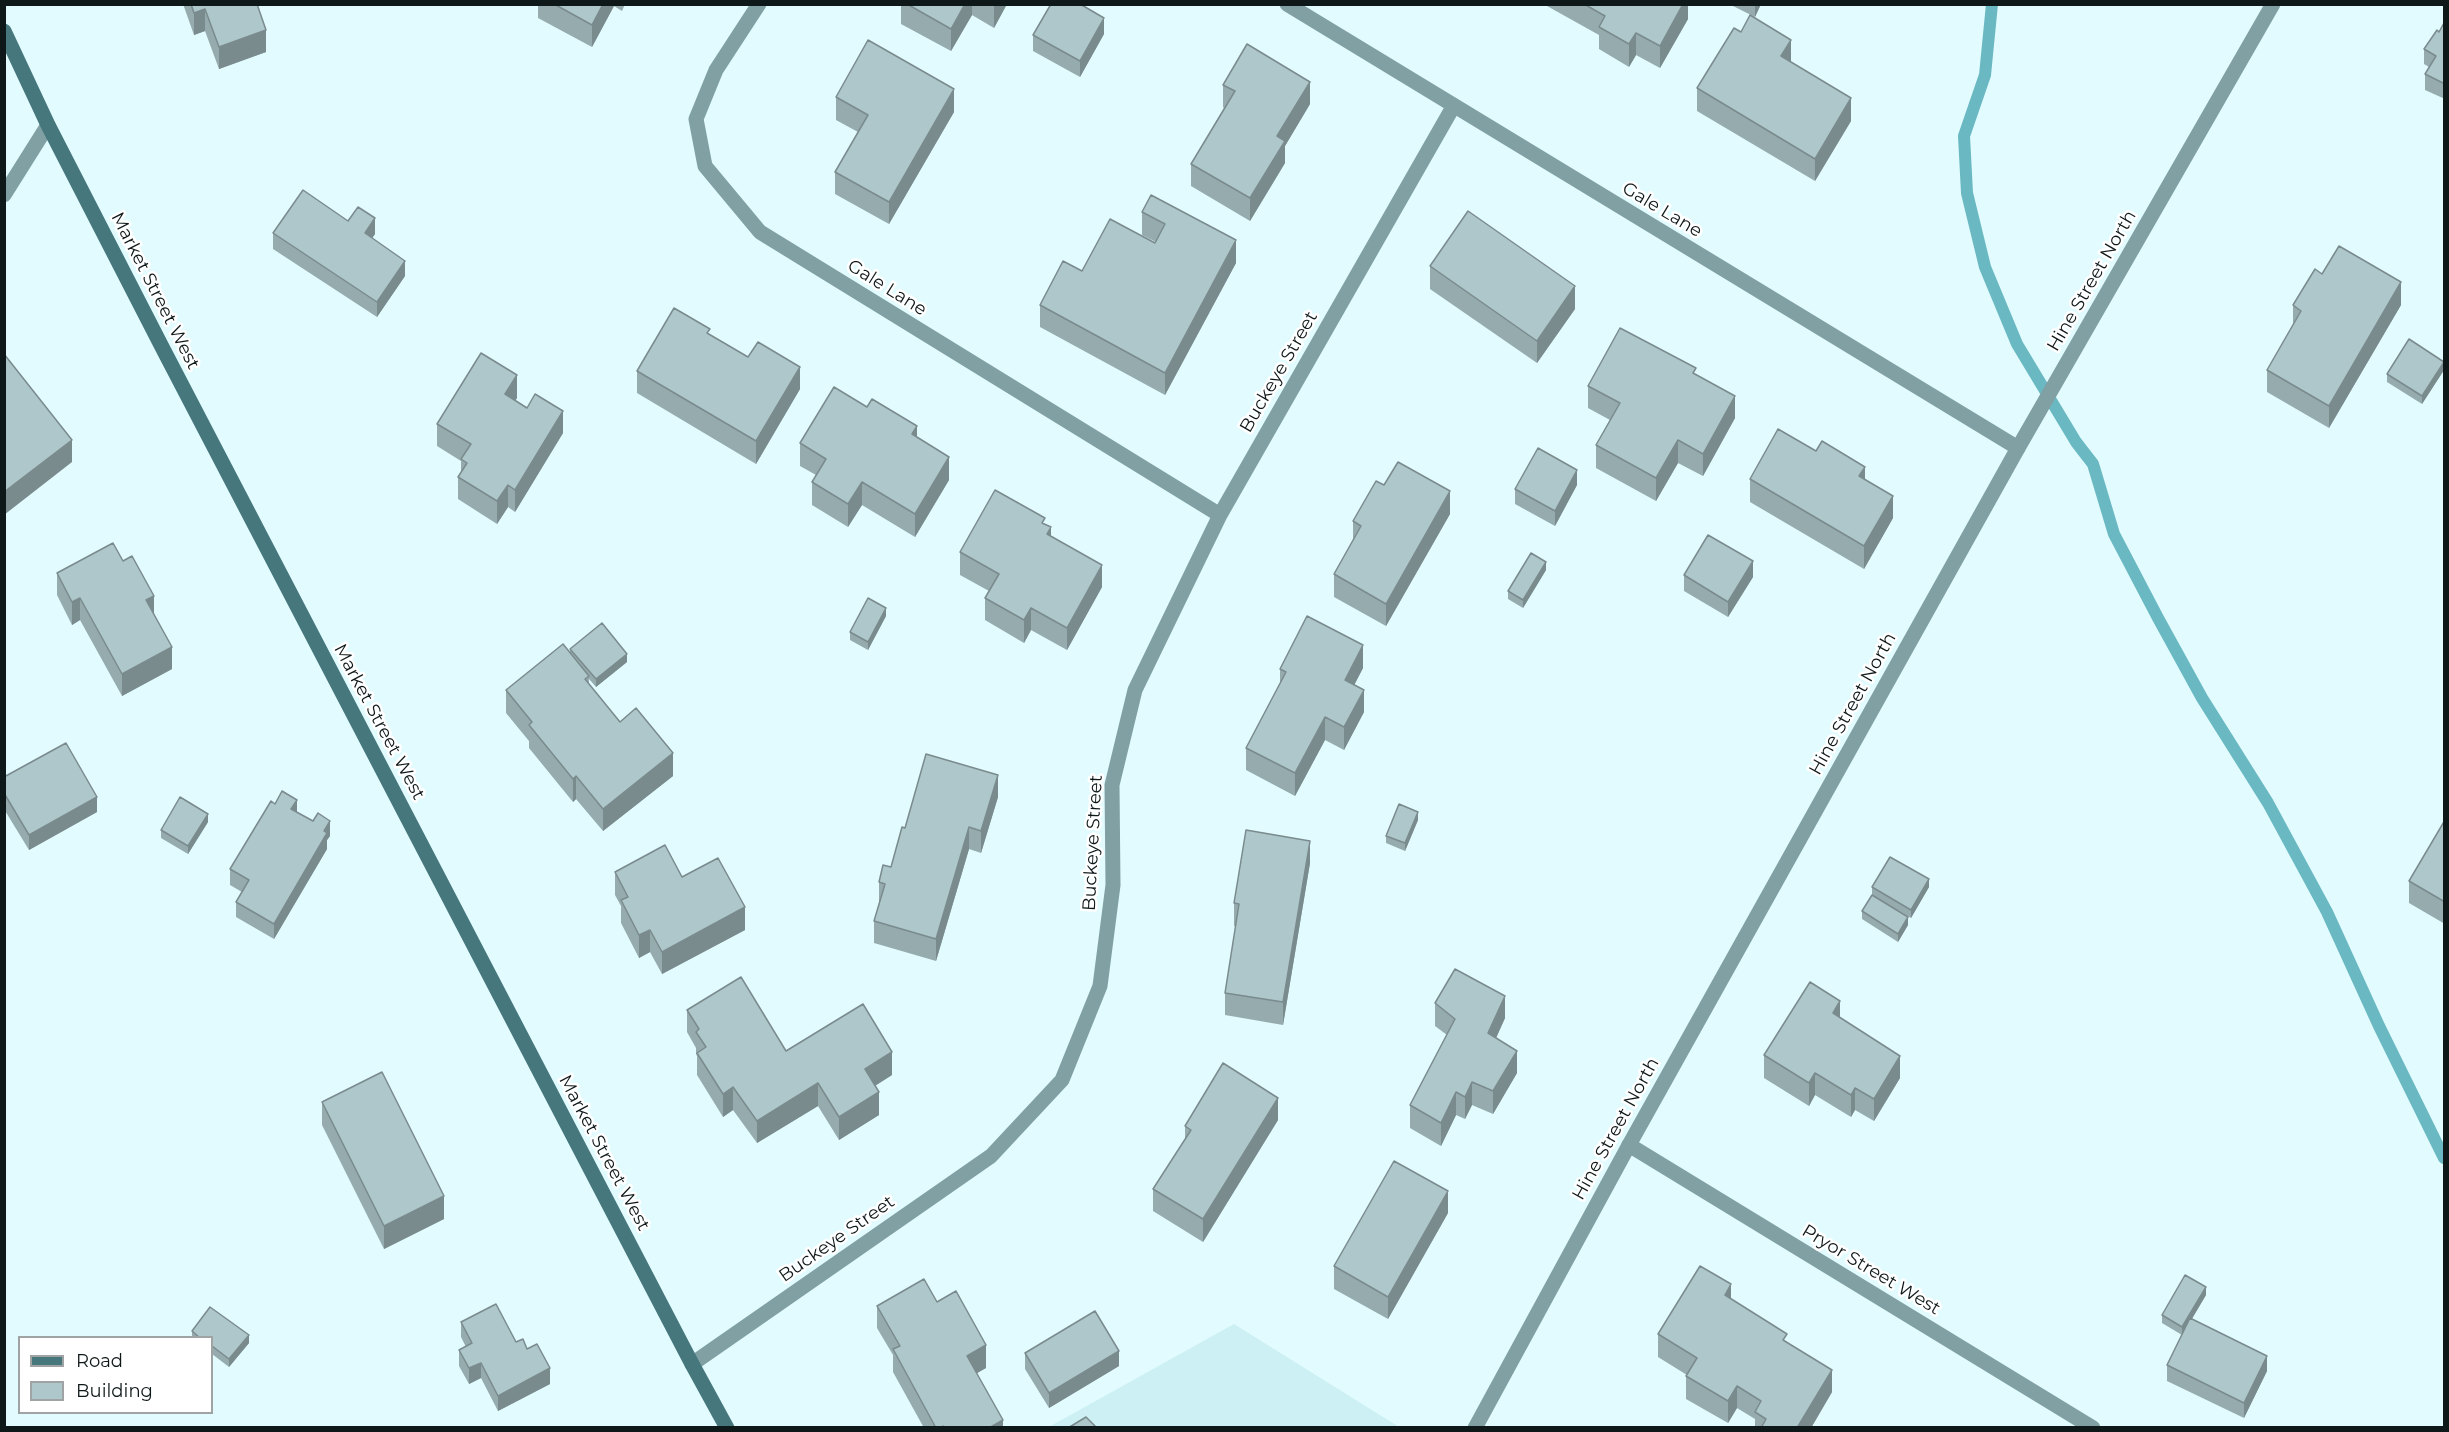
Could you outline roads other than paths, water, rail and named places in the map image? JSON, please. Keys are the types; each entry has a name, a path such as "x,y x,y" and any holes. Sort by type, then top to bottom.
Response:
{"main road":[{"name":"Market Street West","path":"4,31 48,125 727,1428"}],"street":[{"name":"Gale Lane","path":"759,4 716,70 696,119 705,166 760,232 1220,515"},
{"name":"Gale Lane","path":"1287,4 1453,107 2018,448"},
{"name":"Hine Street North","path":"1475,1428 1629,1145 2018,448 2273,4"},
{"name":"Buckeye Street","path":"692,1364 991,1156 1062,1080 1100,986 1113,885 1112,785 1136,690 1220,515 1453,107"},
{"path":"4,195 48,125"},
{"name":"Pryor Street West","path":"1629,1145 2093,1428"}],"waterway":[{"path":"1992,4 1985,75 1964,136 1967,193 1985,267 2017,344 2076,442 2093,464 2114,534 2158,618 2202,698 2268,803 2327,912 2379,1026 2444,1158"}]}
